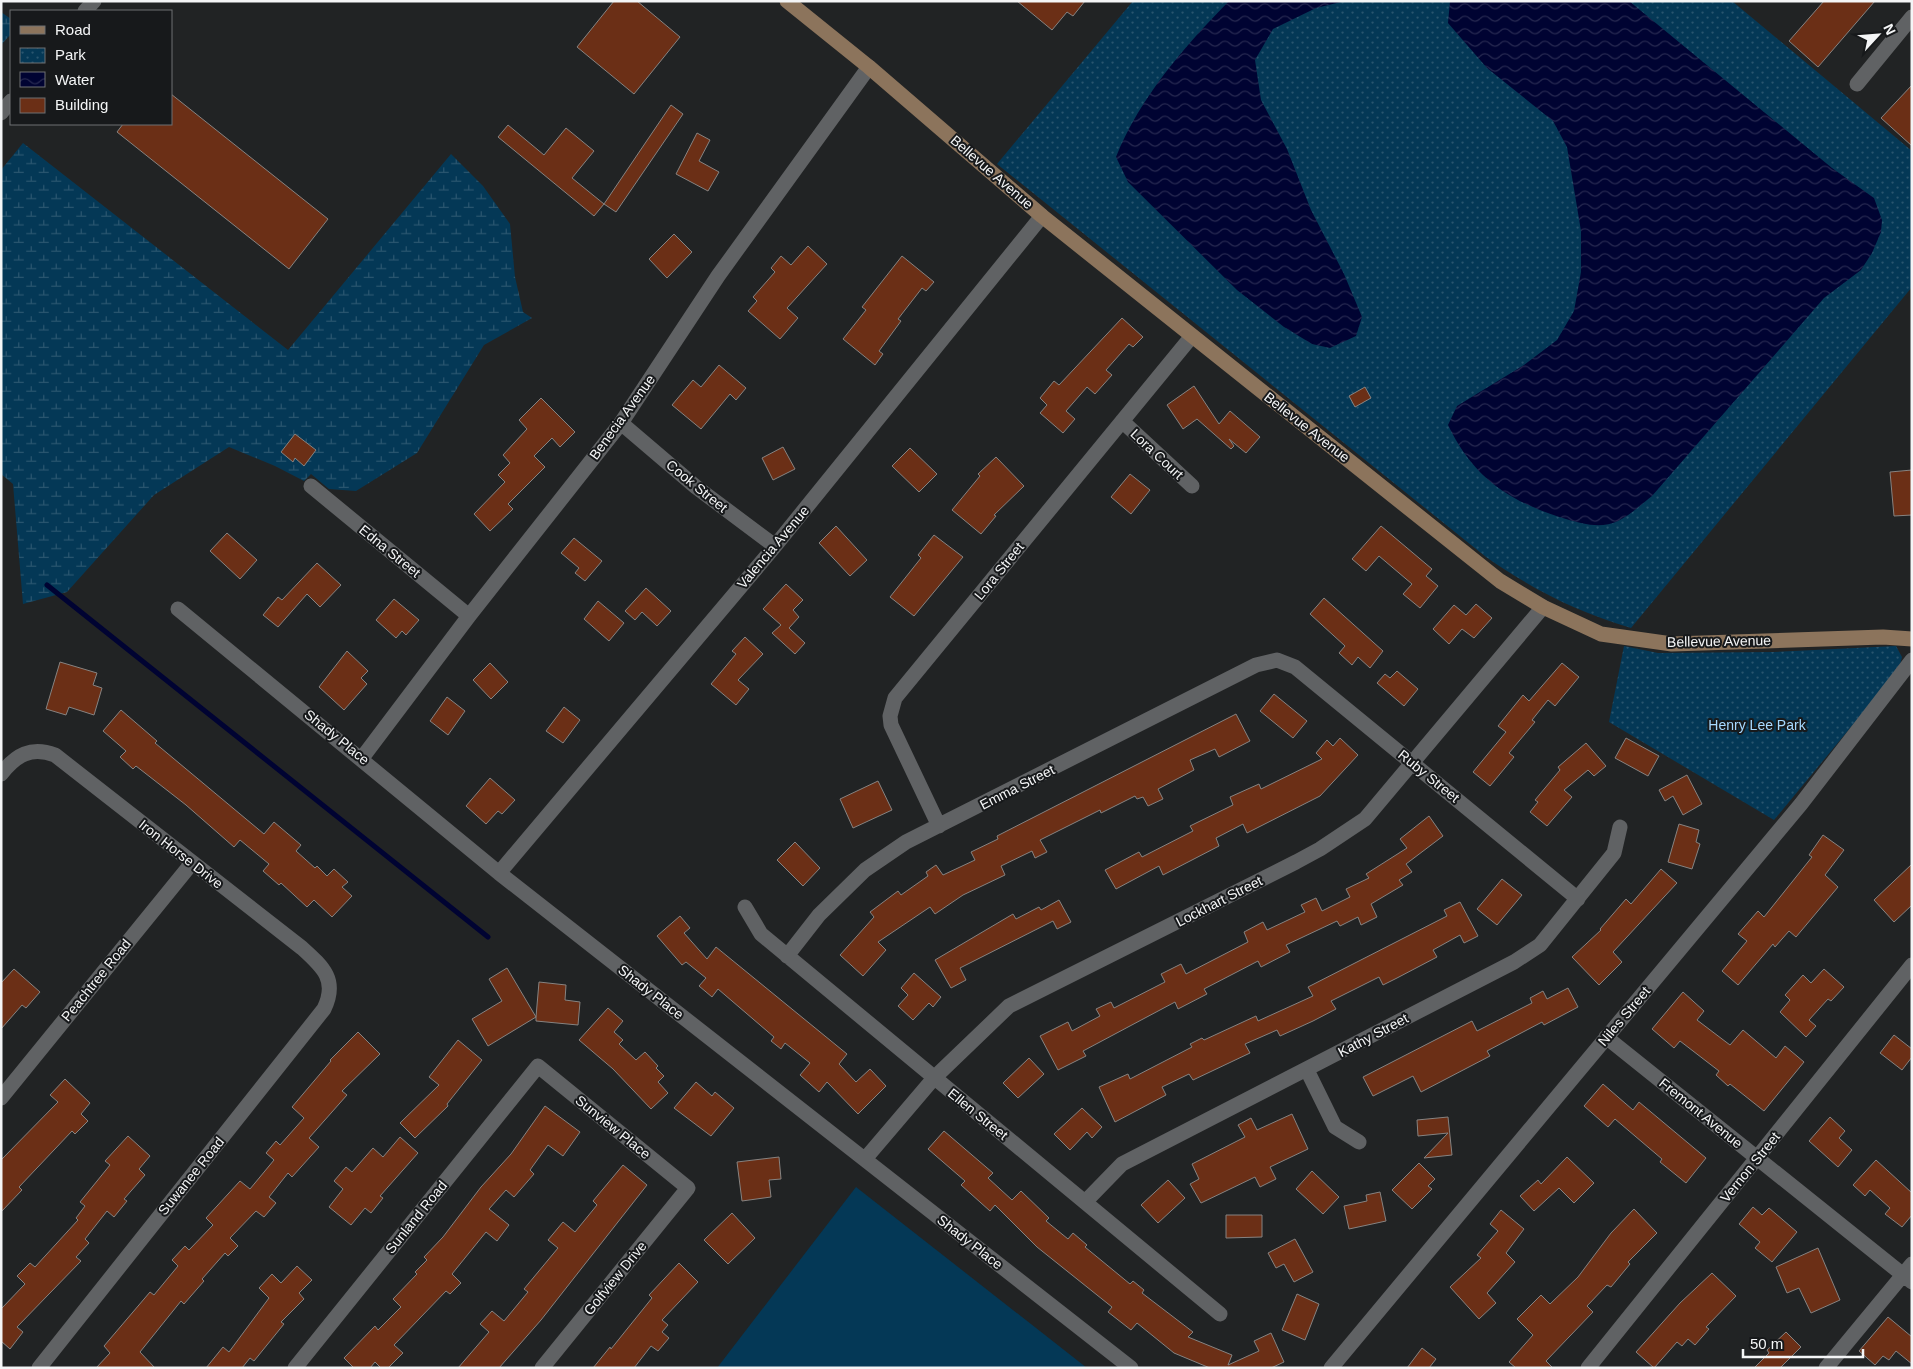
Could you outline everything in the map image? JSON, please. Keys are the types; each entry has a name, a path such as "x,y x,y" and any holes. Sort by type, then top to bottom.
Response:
{"street":[{"name":"Bellevue Avenue","path":"787,1 870,67 1042,216 1500,581 1543,608 1601,634 1672,644 1883,637 1912,639"},
{"path":"1856,84 1912,17"},
{"name":"Benecia Avenue","path":"362,758 469,616 621,423 718,276 870,67"},
{"path":"1,113 10,102"},
{"name":"Valencia Avenue","path":"499,873 775,546 1042,216"},
{"name":"Lora Street","path":"940,826 891,726 892,705 895,698 1192,336"},
{"name":"Lora Court","path":"1122,421 1192,486"},
{"name":"Cook Street","path":"621,423 696,487 775,546"},
{"name":"Edna Street","path":"311,486 469,616"},
{"name":"Shady Place","path":"178,608 499,873 1130,1368"},
{"name":"Lockhart Street","path":"865,1159 934,1078 1009,1006 1320,849 1365,819 1543,608"},
{"name":"Emma Street","path":"787,956 819,914 865,870 906,842 1256,664 1277,660"},
{"name":"Ruby Street","path":"1277,660 1295,668 1578,899"},
{"name":"Niles Street","path":"1331,1368 1801,804 1912,660"},
{"name":"Iron Horse Drive","path":"1,774 14,759 23,754 39,750 55,755 302,948 317,962 328,978"},
{"name":"Kathy Street","path":"1085,1202 1122,1164 1514,962 1540,945 1614,853 1620,827"},
{"name":"Peachtree Road","path":"1,1098 192,863"},
{"name":"Ellen Street","path":"745,907 761,934 1220,1314"},
{"name":"Vernon Street","path":"1588,1368 1912,965"},
{"name":"Suwanee Road","path":"39,1368 324,1009 330,994 328,978"},
{"name":"Fremont Avenue","path":"1606,1037 1758,1158 1909,1274"},
{"name":"Sunview Place","path":"538,1066 688,1188"},
{"name":"Sunland Road","path":"295,1368 538,1066"},
{"path":"1307,1070 1335,1127 1359,1142"},
{"name":"Golfview Drive","path":"542,1368 688,1188"},
{"path":"1826,1368 1909,1274"}],"green space":[{"path":"1133,1 1732,1 1912,151 1912,287 1631,628 1591,614 1573,607 1521,580 1486,557 997,164"},
{"path":"1,12 10,18 10,35 1,45"},
{"path":"23,143 288,350 451,154 483,186 510,224 515,277 523,312 532,318 484,345 417,453 356,491 329,489 311,474 304,481 275,466 229,447 154,495 67,592 23,604 13,484 1,474 1,170"},
{"name":"Henry Lee Park","path":"1624,646 1658,653 1774,652 1896,646 1902,657 1899,669 1774,820 1609,722"},
{"path":"856,1187 1087,1368 717,1368"}],"water":[{"path":"1229,1 1345,1 1316,8 1273,29 1255,60 1261,100 1287,149 1311,210 1344,274 1362,317 1356,336 1330,348 1312,344 1284,327 1237,290 1128,182 1116,157 1137,114 1150,93 1196,36"},
{"path":"1450,1 1629,1 1832,168 1874,198 1882,220 1881,232 1872,253 1861,270 1824,298 1652,496 1627,516 1612,523 1592,525 1572,521 1528,505 1511,496 1482,474 1458,444 1448,425 1457,406 1524,365 1557,340 1574,311 1581,272 1581,231 1567,147 1553,121 1487,68 1448,23"}],"building":[{"path":"614,1 637,1 680,37 634,94 577,47"},
{"path":"1017,1 1085,1 1073,16 1067,12 1052,30"},
{"path":"1824,1 1875,1 1818,67 1789,41"},
{"path":"1912,85 1912,146 1881,118"},
{"path":"172,95 328,219 289,269 117,132 122,125 172,125"},
{"path":"671,105 683,114 616,212 604,204"},
{"path":"508,125 544,155 566,128 594,151 572,178 604,204 594,216 498,137"},
{"path":"697,133 710,140 699,161 719,172 708,191 676,174"},
{"path":"674,234 692,252 667,278 649,259"},
{"path":"808,246 827,264 787,308 798,318 780,339 748,311 757,301 753,297 775,272 771,268 781,256 791,265"},
{"path":"902,256 934,282 926,291 922,288 898,319 901,321 879,351 883,354 875,365 843,339 866,310 862,307"},
{"path":"1122,318 1143,337 1133,347 1129,344 1106,370 1112,375 1095,394 1087,387 1066,411 1075,419 1063,433 1040,413 1047,405 1040,398 1054,381 1059,385"},
{"path":"719,365 746,388 736,400 730,394 701,429 672,405 693,380 701,387"},
{"path":"1194,386 1219,424 1230,411 1260,437 1246,453 1229,439 1234,446 1231,449 1197,419 1183,429 1167,405"},
{"path":"1365,387 1371,398 1355,407 1349,396"},
{"path":"541,398 575,432 560,447 552,438 534,456 545,467 508,504 513,509 490,531 474,514 505,482 498,475 510,463 503,455 527,429 519,420"},
{"path":"295,434 316,450 304,466 295,458 293,462 281,452"},
{"path":"783,447 795,469 773,480 762,458"},
{"path":"910,448 937,474 919,492 892,466"},
{"path":"996,457 1024,486 994,515 996,516 981,534 952,510 980,476 978,474"},
{"path":"1912,470 1912,515 1894,516 1890,472"},
{"path":"1130,474 1150,490 1131,514 1111,497"},
{"path":"836,526 867,560 850,576 819,543"},
{"path":"1381,526 1432,569 1426,576 1438,586 1420,608 1403,594 1412,584 1379,556 1366,571 1352,559"},
{"path":"227,533 257,560 240,579 210,551"},
{"path":"934,535 963,557 914,616 890,597 921,558 918,555"},
{"path":"574,538 602,561 585,581 575,573 579,568 561,553"},
{"path":"317,563 341,585 320,607 307,594 278,627 263,615 278,597 282,600"},
{"path":"786,584 803,600 793,610 799,617 789,628 805,643 795,654 772,633 781,625 763,609"},
{"path":"646,588 671,611 657,626 642,612 635,620 625,611"},
{"path":"1324,598 1383,651 1370,668 1358,657 1352,665 1339,653 1345,646 1310,614"},
{"path":"394,599 419,620 406,635 402,631 396,638 376,620"},
{"path":"598,601 624,623 609,641 584,619"},
{"path":"1476,604 1492,618 1474,638 1462,629 1449,644 1433,629 1454,605 1466,615"},
{"path":"745,637 763,654 738,680 749,689 736,705 711,684 736,654 732,651"},
{"path":"347,651 368,671 361,678 367,684 344,710 319,687"},
{"path":"60,662 97,673 93,685 102,688 94,715 69,707 66,715 46,709"},
{"path":"490,663 508,682 491,699 473,680"},
{"path":"1562,663 1579,677 1555,706 1548,700 1532,720 1535,722 1509,753 1514,757 1490,786 1473,772 1506,732 1498,726 1523,695 1529,701"},
{"path":"1397,671 1418,689 1404,706 1377,683 1385,674 1390,678"},
{"path":"1274,694 1307,721 1293,738 1260,711"},
{"path":"447,697 465,711 448,735 430,721"},
{"path":"564,707 580,720 563,743 546,731"},
{"path":"121,710 157,741 155,743 264,834 274,822 301,845 296,851 315,868 317,866 327,876 334,869 348,882 342,887 352,896 332,917 314,900 307,907 281,883 279,885 263,871 269,864 240,840 234,847 186,805 136,766 133,769 120,757 126,751 103,731"},
{"path":"1236,714 1250,741 1219,757 1215,749 1190,760 1194,770 1158,789 1163,799 1148,806 1143,797 1137,799 1135,796 1101,813 1100,810 1040,840 1047,852 1035,858 1032,851 1001,866 1005,875 963,895 935,914 930,907 878,942 886,950 863,976 840,955 874,917 870,912 898,891 901,895 928,876 926,872 936,865 943,875 975,860 971,852 998,839 997,836"},
{"path":"1340,738 1358,755 1320,796 1247,833 1243,824 1216,838 1219,846 1163,875 1159,866 1116,889 1105,870 1139,852 1142,857 1193,831 1190,826 1233,805 1230,797 1259,784 1261,789 1322,759 1316,753 1327,740 1333,746"},
{"path":"1626,738 1659,756 1648,776 1615,758"},
{"path":"1586,743 1606,766 1594,776 1588,770 1564,790 1572,797 1547,826 1530,812 1538,802 1535,800 1560,770 1558,767"},
{"path":"1687,775 1702,804 1683,815 1673,796 1665,801 1659,790"},
{"path":"490,778 515,800 502,814 498,811 486,824 466,806"},
{"path":"878,781 892,810 853,828 840,799"},
{"path":"1429,816 1443,836 1406,864 1412,872 1399,880 1403,885 1371,904 1377,917 1361,925 1358,917 1340,926 1337,921 1286,945 1290,952 1261,967 1258,961 1204,989 1207,994 1178,1009 1175,1002 1083,1051 1086,1056 1058,1070 1040,1036 1068,1022 1072,1031 1100,1016 1096,1009 1111,1002 1114,1008 1165,982 1161,974 1181,964 1186,974 1248,942 1244,932 1263,922 1267,930 1305,912 1301,905 1316,898 1322,911 1350,897 1346,889 1369,878 1366,874 1407,848 1400,839"},
{"path":"1679,824 1699,830 1696,842 1700,844 1692,869 1668,862"},
{"path":"1823,835 1844,850 1825,875 1838,887 1796,937 1789,931 1775,947 1773,944 1738,985 1722,971 1747,941 1738,934 1758,911 1764,917 1812,857 1809,855"},
{"path":"795,842 820,868 803,886 777,860"},
{"path":"1912,864 1912,905 1894,922 1874,900"},
{"path":"1661,869 1677,883 1613,952 1622,962 1599,985 1572,957 1601,930 1626,899 1631,904"},
{"path":"1502,879 1522,895 1497,925 1477,909"},
{"path":"1059,900 1071,922 1057,929 1053,921 960,968 966,980 951,988 935,960 1013,914 1016,919 1039,907 1041,910"},
{"path":"1460,902 1478,936 1464,943 1460,935 1433,950 1437,957 1397,978 1383,985 1379,977 1331,1001 1336,1009 1313,1021 1280,1036 1277,1030 1245,1044 1250,1053 1193,1080 1189,1074 1162,1087 1166,1095 1115,1122 1099,1087 1128,1074 1130,1079 1192,1047 1190,1044 1202,1038 1204,1040 1256,1016 1258,1021 1313,996 1308,987 1447,916 1444,910"},
{"path":"680,916 690,928 684,933 707,959 716,947 847,1054 839,1064 856,1082 870,1069 886,1086 858,1114 827,1082 819,1092 800,1075 810,1063 785,1043 781,1049 771,1041 774,1037 718,989 712,997 699,986 706,978 686,962 682,965 657,936"},
{"path":"507,968 536,1017 488,1046 472,1019 502,1001 489,979"},
{"path":"14,969 40,992 26,1008 22,1005 1,1029 1,983"},
{"path":"1824,969 1844,987 1831,1001 1828,999 1809,1020 1816,1026 1806,1037 1780,1012 1790,1000 1785,995 1803,975 1811,983"},
{"path":"914,973 941,997 933,1007 929,1003 913,1020 898,1006 908,995 901,988"},
{"path":"539,982 566,985 565,1000 580,1002 578,1025 536,1021"},
{"path":"1568,988 1578,1007 1544,1025 1542,1022 1487,1051 1490,1056 1421,1092 1413,1076 1373,1096 1363,1077 1472,1021 1477,1031 1532,1003 1530,998 1543,991 1547,999"},
{"path":"1683,992 1704,1011 1697,1020 1730,1045 1743,1030 1776,1058 1785,1046 1804,1062 1764,1111 1730,1084 1728,1086 1716,1075 1719,1071 1680,1041 1674,1048 1652,1029"},
{"path":"608,1008 623,1021 614,1032 623,1040 619,1044 636,1060 645,1052 658,1066 656,1068 664,1076 658,1082 668,1093 651,1109 613,1069 579,1040"},
{"path":"358,1032 380,1054 342,1091 347,1095 309,1138 319,1147 292,1177 288,1173 269,1197 276,1203 264,1217 256,1211 230,1238 238,1246 228,1256 225,1253 202,1279 204,1281 184,1304 181,1301 140,1352 155,1368 96,1368 110,1353 104,1346 150,1292 154,1295 178,1266 172,1260 185,1246 189,1250 213,1225 206,1218 240,1181 250,1189 274,1160 266,1153 276,1141 280,1145 304,1118 292,1107 330,1060"},
{"path":"1894,1035 1912,1049 1912,1057 1902,1070 1880,1053"},
{"path":"458,1040 482,1060 447,1104 448,1106 415,1138 400,1123 439,1085 429,1077"},
{"path":"1029,1058 1044,1074 1018,1098 1003,1083"},
{"path":"65,1079 90,1103 81,1114 88,1121 75,1134 72,1131 19,1187 22,1190 1,1212 1,1160 58,1102 50,1095"},
{"path":"696,1082 712,1096 715,1092 734,1108 711,1136 674,1108"},
{"path":"1603,1084 1633,1110 1639,1102 1706,1158 1686,1183 1660,1162 1662,1159 1615,1119 1608,1127 1584,1106"},
{"path":"545,1106 580,1132 563,1156 548,1145 530,1170 534,1174 514,1197 506,1190 489,1209 509,1225 497,1241 486,1232 452,1274 461,1283 450,1294 446,1291 394,1345 403,1353 388,1368 381,1368 375,1362 370,1368 354,1368 344,1358 375,1326 378,1330 401,1307 393,1299 417,1274 415,1272 427,1260 424,1257 443,1237 481,1187 511,1154"},
{"path":"1082,1108 1102,1127 1092,1138 1087,1132 1070,1150 1054,1134"},
{"path":"1292,1114 1308,1149 1270,1167 1276,1179 1260,1187 1255,1177 1201,1203 1190,1184 1199,1179 1192,1164 1245,1137 1238,1125 1251,1118 1257,1130"},
{"path":"1448,1117 1452,1155 1424,1158 1448,1133 1418,1136 1417,1120"},
{"path":"1830,1117 1845,1131 1839,1138 1852,1150 1838,1167 1809,1141"},
{"path":"944,1131 993,1173 988,1178 1012,1200 1021,1191 1049,1218 1046,1221 1068,1239 1073,1233 1087,1245 1085,1247 1130,1284 1133,1281 1144,1290 1142,1293 1193,1332 1188,1337 1232,1355 1228,1365 1259,1351 1254,1341 1271,1333 1284,1362 1271,1368 1210,1368 1174,1353 1137,1323 1131,1330 1108,1312 1112,1307 1037,1247 995,1205 990,1211 961,1185 965,1181 928,1149"},
{"path":"128,1136 150,1156 139,1169 145,1175 124,1199 127,1201 114,1217 107,1211 85,1239 89,1243 76,1257 81,1261 17,1327 23,1332 10,1349 1,1341 1,1309 25,1284 17,1276 30,1263 35,1267 78,1220 76,1218 85,1206 80,1202 110,1165 105,1161"},
{"path":"400,1137 418,1153 380,1196 383,1198 371,1213 365,1208 351,1225 329,1207 343,1189 334,1181 346,1167 352,1172 373,1148 383,1157"},
{"path":"779,1157 781,1179 769,1180 771,1197 742,1201 737,1162"},
{"path":"1567,1157 1594,1183 1574,1203 1559,1188 1534,1211 1520,1196 1538,1180 1541,1184"},
{"path":"1876,1160 1912,1193 1912,1215 1902,1227 1885,1214 1890,1208 1870,1190 1865,1196 1853,1185"},
{"path":"1419,1163 1435,1179 1428,1186 1432,1189 1412,1209 1392,1190"},
{"path":"623,1165 647,1185 541,1320 499,1368 458,1368 489,1332 480,1324 492,1311 504,1321 528,1292 524,1289 558,1248 548,1240 563,1222 575,1232 597,1205 593,1201"},
{"path":"1312,1171 1339,1197 1323,1214 1296,1189"},
{"path":"1168,1180 1185,1198 1158,1223 1141,1205"},
{"path":"1380,1192 1386,1221 1349,1229 1344,1206 1367,1201 1366,1195"},
{"path":"1753,1207 1762,1215 1769,1208 1797,1232 1772,1262 1755,1248 1760,1242 1739,1224"},
{"path":"1634,1209 1657,1233 1628,1262 1630,1264 1611,1287 1607,1285 1587,1306 1593,1312 1546,1361 1553,1368 1516,1368 1509,1362 1533,1335 1517,1319 1541,1295 1550,1304 1578,1277 1611,1233"},
{"path":"1501,1210 1524,1229 1506,1253 1515,1262 1487,1293 1496,1303 1479,1319 1450,1287 1481,1258 1477,1255 1498,1231 1490,1224"},
{"path":"732,1213 755,1238 728,1264 704,1240"},
{"path":"1226,1215 1262,1215 1262,1237 1226,1238"},
{"path":"1295,1239 1313,1272 1294,1282 1284,1264 1276,1268 1268,1253"},
{"path":"1818,1248 1840,1300 1811,1313 1799,1288 1787,1293 1776,1267"},
{"path":"679,1263 698,1282 662,1320 668,1325 662,1332 669,1338 658,1351 651,1346 634,1368 593,1368 610,1347 611,1349 652,1298 649,1295"},
{"path":"297,1266 312,1280 299,1293 304,1299 281,1322 284,1324 254,1361 250,1358 242,1368 206,1368 223,1347 229,1352 269,1298 259,1288 272,1274 281,1283"},
{"path":"1712,1273 1736,1296 1706,1327 1709,1329 1695,1345 1688,1339 1682,1346 1677,1342 1654,1368 1636,1352 1680,1303"},
{"path":"1297,1294 1319,1304 1305,1340 1282,1330"},
{"path":"1888,1317 1912,1337 1912,1364 1896,1351 1889,1360 1883,1356 1875,1365 1859,1351"},
{"path":"1786,1332 1801,1347 1780,1368 1754,1368 1769,1353 1767,1350"},
{"path":"1422,1348 1436,1359 1429,1368 1407,1368"}],"waterway":[{"path":"47,585 488,937"}]}
